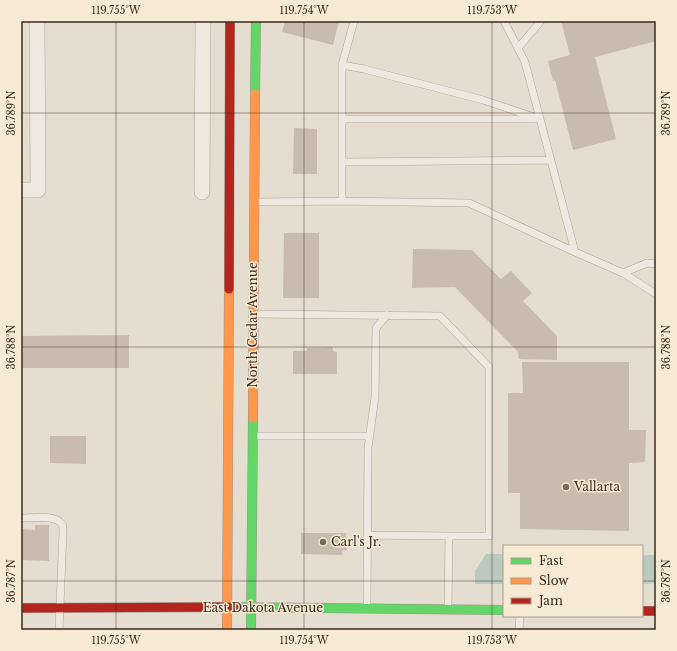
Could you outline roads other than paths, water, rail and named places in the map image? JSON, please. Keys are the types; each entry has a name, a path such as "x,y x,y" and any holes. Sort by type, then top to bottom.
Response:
{"main road":[{"name":"North Cedar Avenue","path":"227,630 230,21"},
{"name":"North Cedar Avenue","path":"252,630 256,21"},
{"path":"246,134 255,146"},
{"path":"229,162 238,178"},
{"path":"242,305 247,311 254,314"},
{"name":"East Dakota Avenue","path":"21,608 252,607 503,610"},
{"path":"643,611 656,611"}],"street":[{"path":"21,190 38,190 37,21"},
{"path":"202,192 203,21"}],"lane":[{"path":"342,201 342,65 354,21"},
{"path":"504,21 525,62 575,252"},
{"path":"518,48 541,21"},
{"path":"342,65 364,69 483,100 540,119"},
{"path":"342,120 540,119"},
{"path":"342,162 551,160"},
{"path":"254,202 342,201 469,203 623,273 656,294"},
{"path":"623,273 647,263 656,264"},
{"path":"254,314 440,316 489,367 490,536 367,535"},
{"path":"367,608 368,448 375,397 376,328 387,315"},
{"path":"253,436 370,436"},
{"path":"21,518 54,518 59,520 62,524 59,630"},
{"path":"448,609 449,536"},
{"path":"519,630 520,617"}],"place":[{"name":"Vallarta","path":"566,487"},
{"name":"Carl's Jr.","path":"323,542"}]}
